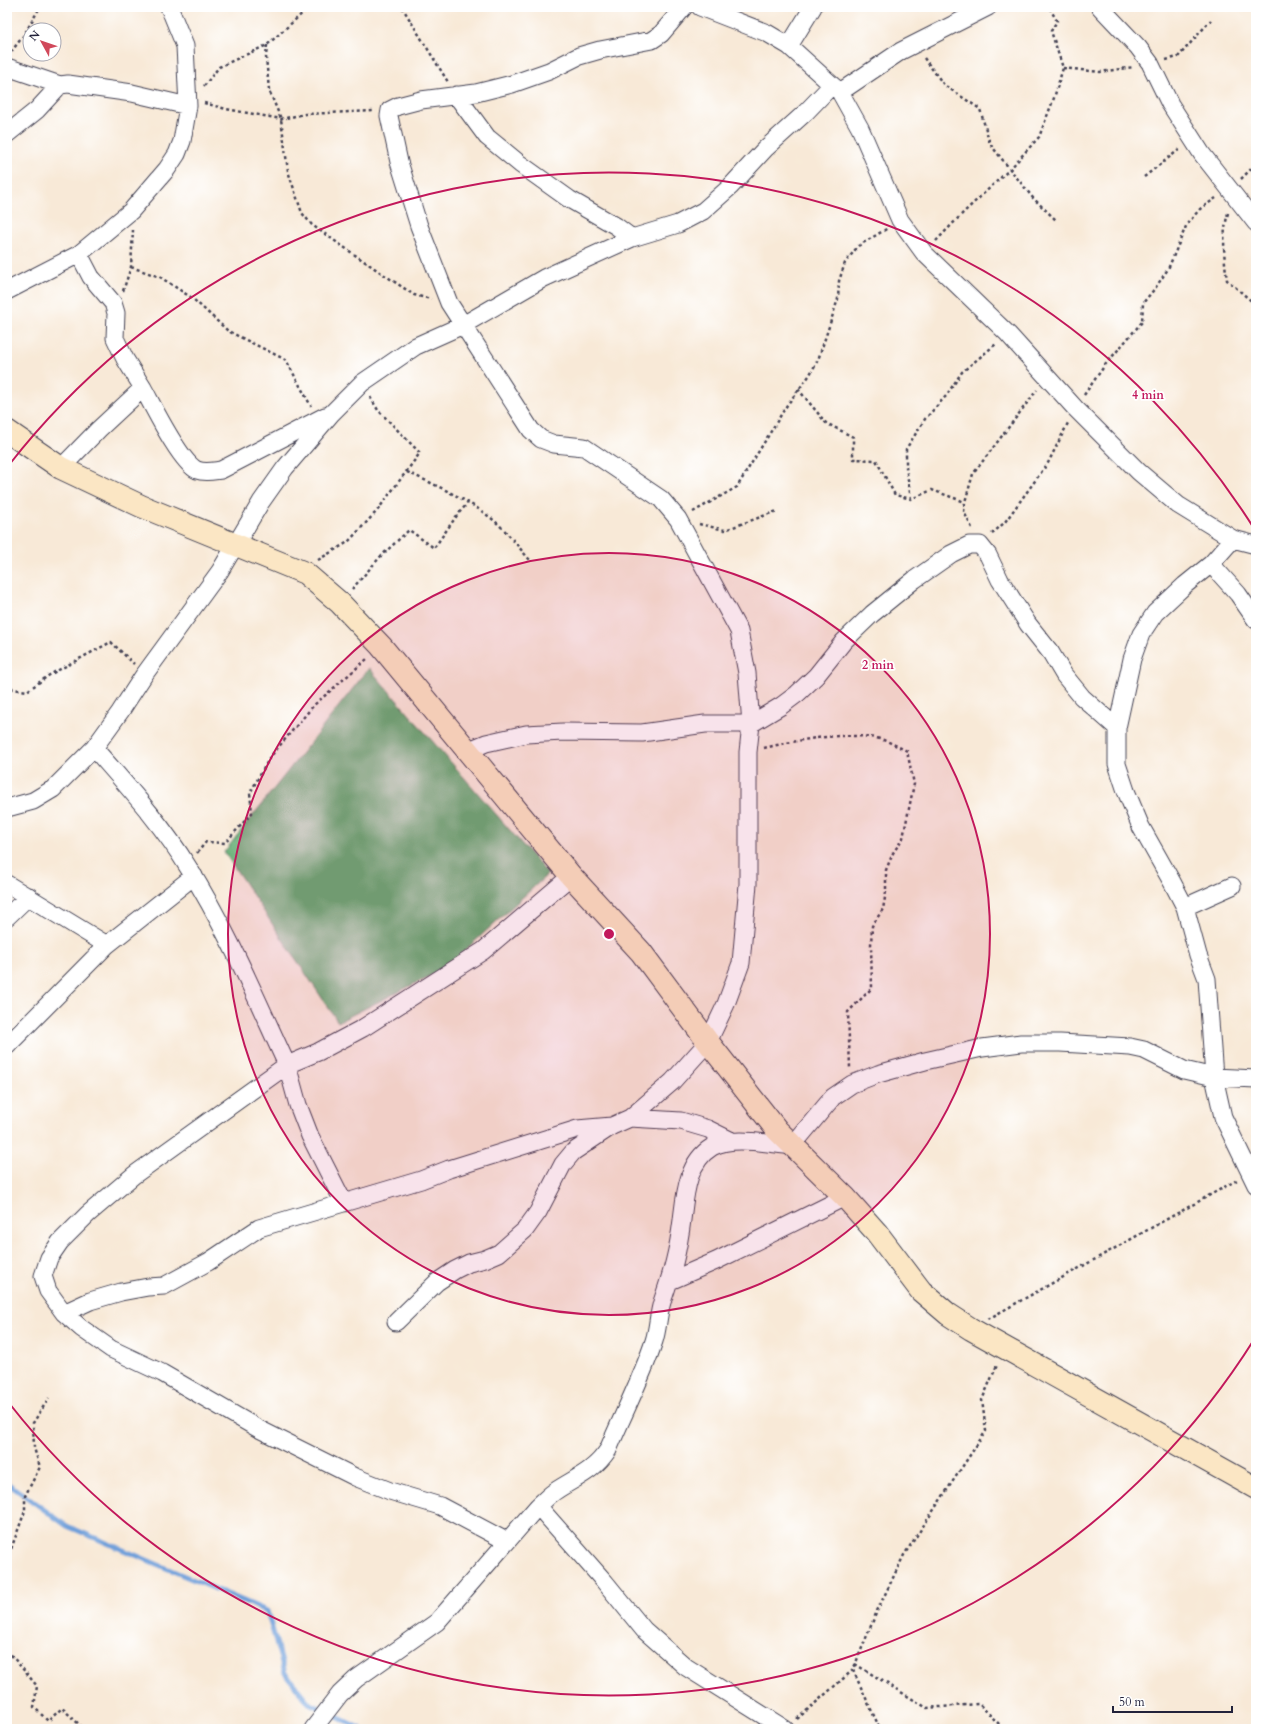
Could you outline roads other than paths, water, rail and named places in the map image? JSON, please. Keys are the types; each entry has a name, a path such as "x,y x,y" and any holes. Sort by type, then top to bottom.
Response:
{"street":[{"path":"7,291 78,254 131,211 167,169 177,154 182,140 188,106 185,46 169,7"},
{"path":"396,1322 437,1282 469,1263 485,1259 499,1253 525,1230 538,1212 563,1164 573,1152 612,1126 630,1118 672,1082 708,1042 726,1004 741,962 748,884 748,752 750,724 747,674 739,631 722,596 678,520 661,499 584,447 554,444 541,439 531,430 449,303 418,226 392,133 389,116 390,110 421,100 476,93 512,84 549,71 579,56 600,50 652,40 661,34 684,7"},
{"path":"700,7 767,33 789,46 836,88 860,128 900,220 924,253 1008,334 1075,408 1139,472 1178,505 1233,539 1256,545"},
{"path":"789,46 812,7"},
{"path":"7,808 33,801 53,789 94,748 144,675 220,571 261,502 281,474 324,416 362,383 416,346 463,324 544,278 632,238 678,224 703,210 730,187 765,149 806,112 836,88 914,44 988,7"},
{"path":"1100,7 1138,47 1150,63 1170,104 1202,154 1256,223"},
{"path":"7,67 60,85 68,84 132,93 188,106"},
{"path":"7,134 37,110 60,85"},
{"path":"456,95 488,136 520,164 569,199 616,226 632,238"},
{"path":"78,254 91,277 113,303 116,313 115,338 124,359 143,388 180,453 195,469 203,472 221,470 324,416"},
{"path":"61,468 99,429 143,388"},
{"path":"7,431 61,468 141,506 305,573 340,603 381,646 466,751 571,876 641,952 708,1042 777,1130 845,1198 877,1233 921,1291 948,1314 971,1329 1256,1488"},
{"path":"1233,539 1211,564 1185,585 1155,613 1141,634 1132,659 1117,728 1117,764 1126,791 1141,827 1185,908 1198,955 1207,979 1214,1077 1223,1117 1253,1179"},
{"path":"466,751 486,743 526,734 563,732 642,734 705,724 750,724 781,706 797,694 816,676 844,641 872,614 914,580 951,554 969,545 980,545 988,555 1000,580 1028,624 1051,652 1064,675 1082,697 1117,728"},
{"path":"1211,564 1238,594 1256,620"},
{"path":"94,748 165,832 191,870 226,933 287,1065 298,1105 310,1136 344,1203"},
{"path":"7,1046 107,945 191,870"},
{"path":"506,1541 440,1506 390,1491 355,1477 257,1428 162,1373 111,1349 81,1328 64,1313 48,1291 43,1276 49,1258 60,1242 88,1214 134,1175 287,1065 318,1052 363,1028 483,951 571,876"},
{"path":"7,884 29,896 107,945"},
{"path":"1185,908 1232,886"},
{"path":"7,917 29,896"},
{"path":"792,1146 833,1097 852,1084 878,1074 925,1061 982,1048 1021,1043 1060,1043 1130,1048 1144,1050 1184,1070 1214,1077 1256,1079"},
{"path":"630,1118 681,1121 708,1129 730,1140 792,1146"},
{"path":"64,1313 90,1301 121,1292 148,1287 164,1286 208,1262 259,1228 420,1180 449,1169 577,1130 612,1126"},
{"path":"313,1729 340,1694 356,1679 437,1622 538,1506 556,1490 580,1477 600,1461 608,1450 647,1361 655,1339 661,1304 670,1281 678,1251 685,1192 690,1176 698,1160 711,1147 730,1140"},
{"path":"670,1281 716,1261 845,1198"},
{"path":"538,1506 604,1581 644,1630 686,1666 788,1727"}],"waterway":[{"path":"7,1483 67,1526 267,1611 285,1673 309,1703 361,1729"}]}
